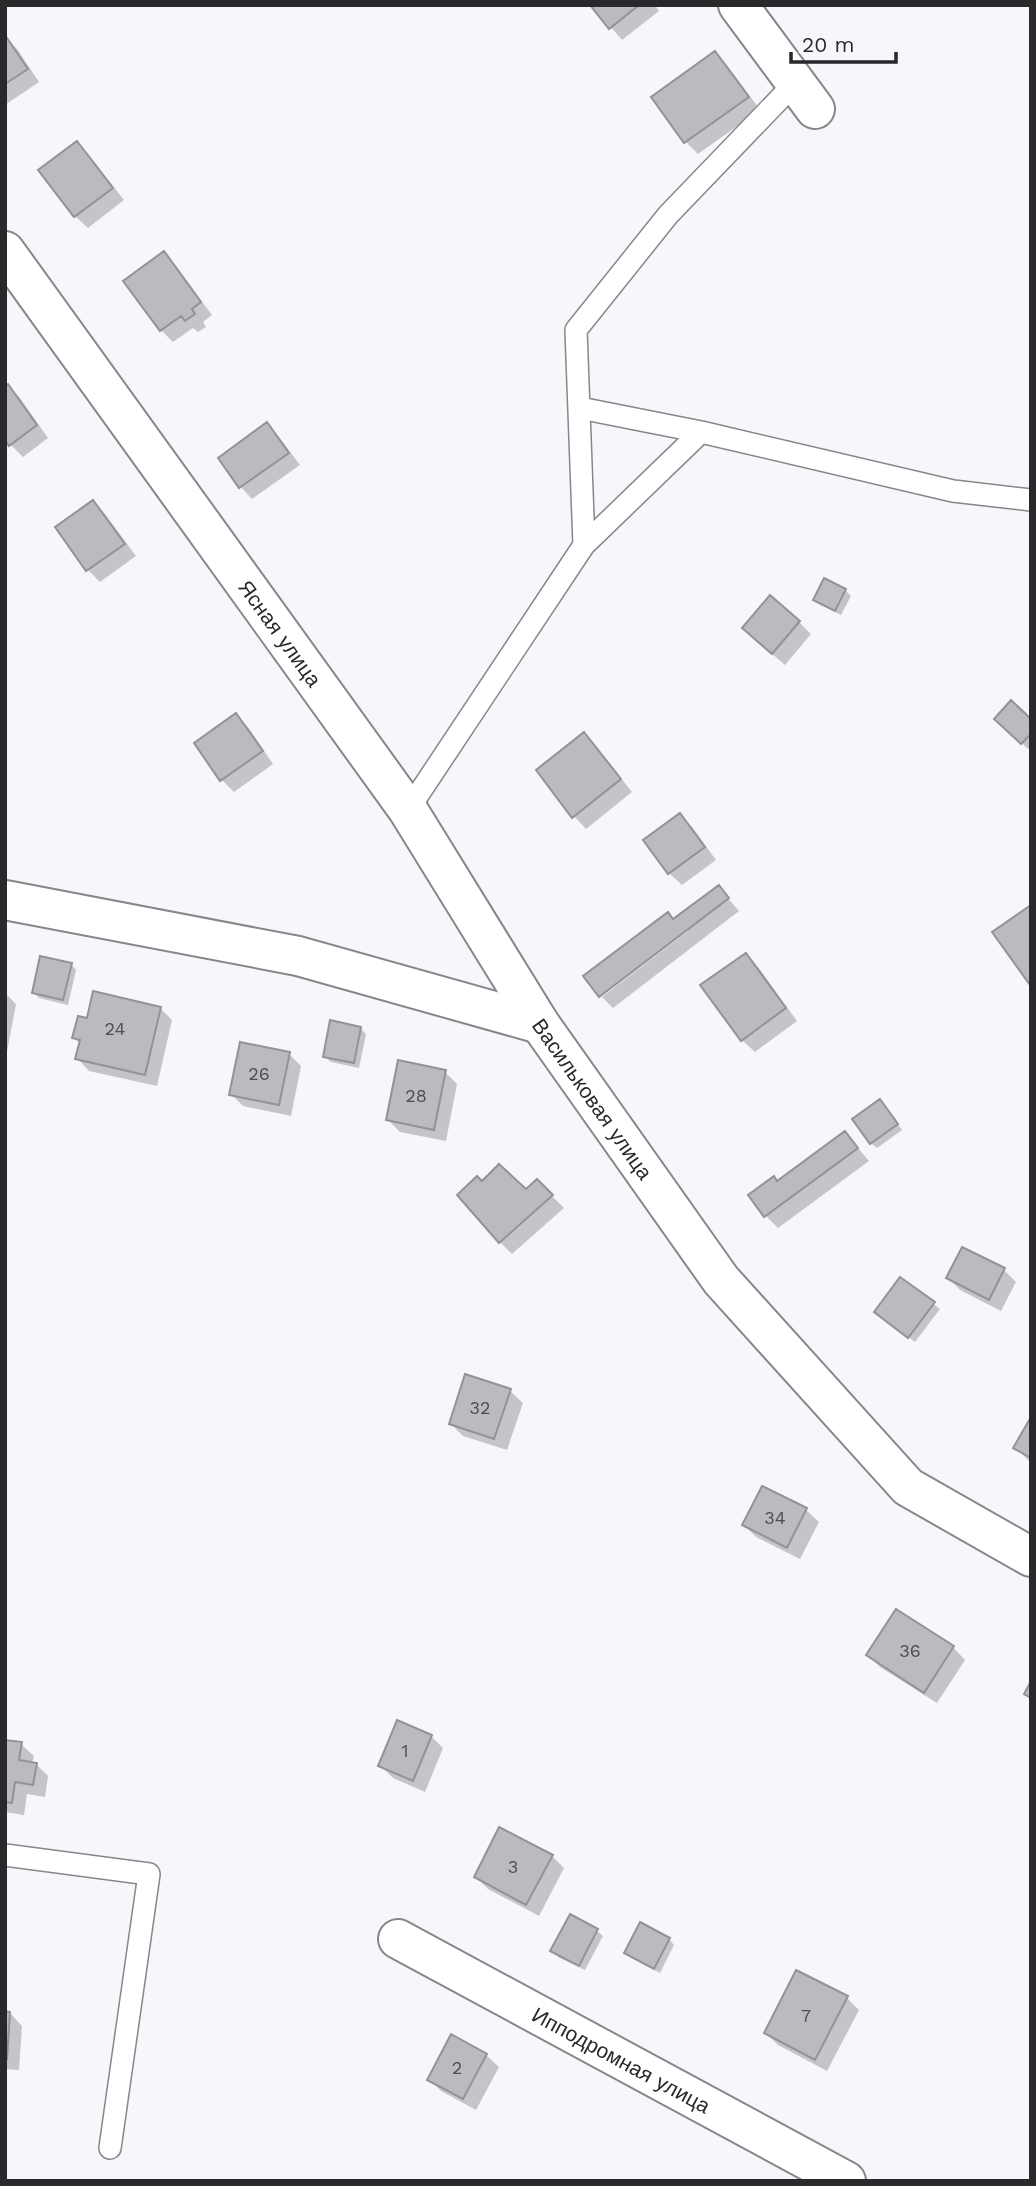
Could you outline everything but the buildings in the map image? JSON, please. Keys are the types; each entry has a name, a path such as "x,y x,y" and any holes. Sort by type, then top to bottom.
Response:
{"street":[{"path":"738,5 805,96"},
{"name":"Ясная улица","path":"5,251 408,810 540,1024"},
{"name":"Васильковая улица","path":"5,900 298,956 540,1024 721,1280 908,1487 1031,1557"},
{"name":"Ипподромная улица","path":"398,1939 846,2181"}],"lane":[{"path":"584,545 576,330 668,215 805,96"},
{"path":"580,408 701,432 953,491 1031,500"},
{"path":"408,810 584,545 701,432"},
{"path":"5,1855 149,1874 110,2148"}]}
